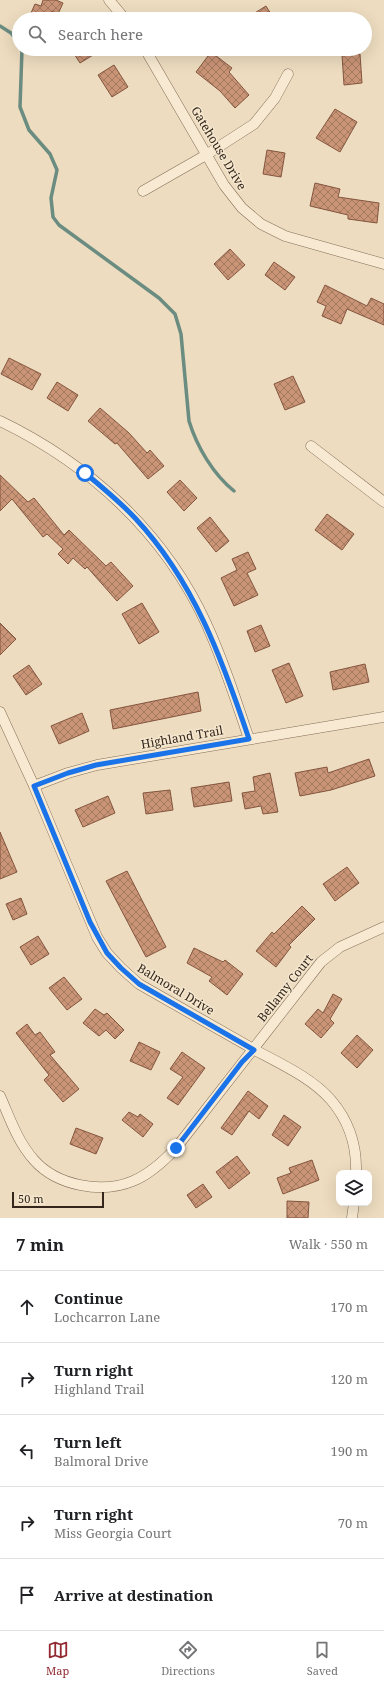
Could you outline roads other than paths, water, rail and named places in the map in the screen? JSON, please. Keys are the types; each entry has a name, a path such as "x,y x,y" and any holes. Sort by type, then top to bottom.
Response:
{"street":[{"path":"109,0 119,12"},
{"name":"Gatehouse Drive","path":"149,56 229,193 242,208 261,224 293,239 384,264"},
{"path":"143,191 206,155 254,124 275,98 288,74"},
{"path":"0,421 50,448 85,473 135,517 149,534 174,567 206,622 229,680 249,739"},
{"path":"311,446 384,502"},
{"name":"Balmoral Drive","path":"0,712 34,786 90,922 107,953 139,984 313,1084 331,1100 347,1124 355,1150 356,1170"},
{"name":"Highland Trail","path":"34,786 68,773 96,765 384,717"},
{"name":"Bellamy Court","path":"0,1096 17,1136 25,1149 43,1169 65,1181 78,1184 106,1187 122,1185 150,1172 159,1166 176,1148 242,1062 254,1050 321,962 340,947 384,927"},
{"path":"352,1218 354,1206"}],"waterway":[{"path":"0,26 12,34"},
{"path":"22,56 20,107 29,130 50,154 57,170 51,198 53,217 59,225 159,298 175,314 181,334 189,421 192,431 201,450 219,477 234,491"}]}
